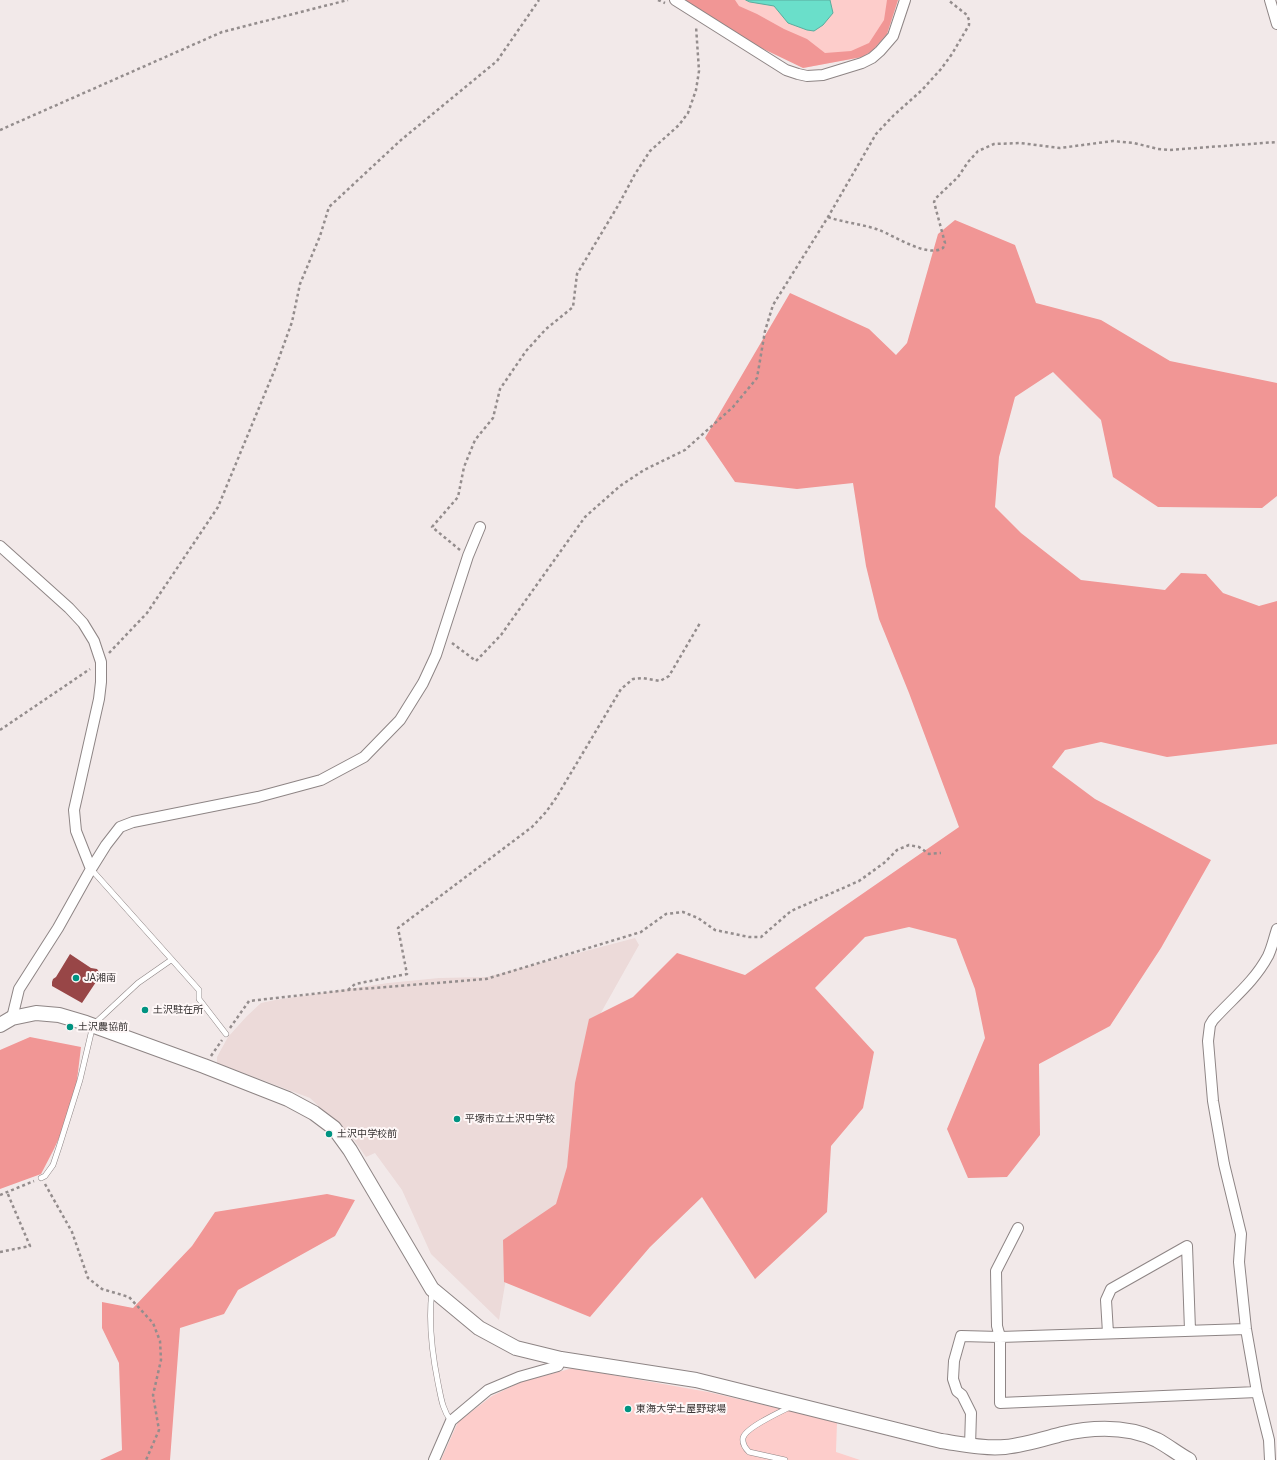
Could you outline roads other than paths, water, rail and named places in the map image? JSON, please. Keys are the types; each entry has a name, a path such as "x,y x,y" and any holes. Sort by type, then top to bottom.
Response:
{"street":[{"path":"675,0 786,70 798,74 814,76 823,75 862,64 880,51 893,36 905,0"},
{"path":"1270,0 1277,24"},
{"path":"6,1021 20,989 58,928 91,869 106,845 120,827 133,822 258,797 322,780 364,757 400,720 419,689 436,655 468,556 480,527"},
{"path":"0,546 69,608 83,623 94,641 101,662 99,699 74,810 76,830 91,869"},
{"path":"1270,1460 1265,1420 1257,1392 1246,1329 1239,1262 1241,1234 1224,1164 1213,1102 1208,1037 1210,1025 1213,1020 1244,990 1269,954 1277,929"},
{"path":"6,1021 36,1013 59,1015 94,1025 288,1099 314,1113 334,1128 350,1150 432,1289 479,1328 516,1348 561,1359 696,1380 970,1446 1004,1447 1030,1443 1063,1434 1102,1428 1130,1431 1157,1440 1188,1460"},
{"path":"1018,1228 996,1271 997,1326 1000,1337 1000,1402 1257,1392"},
{"path":"1108,1333 1106,1300 1111,1290 1187,1246 1190,1330"},
{"path":"970,1446 971,1413 962,1396 957,1391 953,1380 954,1361 961,1336 1000,1337 1246,1329"},
{"path":"434,1460 451,1421 488,1390 519,1377 558,1366 561,1359"}],"lane":[{"path":"91,869 199,990 199,999 226,1034"},
{"path":"41,1178 45,1176 53,1165 80,1080 94,1025 138,983 172,960"},
{"path":"432,1289 429,1310 432,1354 444,1412 451,1421"},
{"path":"785,1460 749,1452 743,1444 743,1438 746,1433 754,1427 794,1404"}],"place":[{"name":"JA湘南","path":"76,978"},
{"name":"土沢駐在所","path":"145,1010"},
{"name":"土沢農協前","path":"70,1027"},
{"name":"平塚市立土沢中学校","path":"457,1119"},
{"name":"土沢中学校前","path":"329,1134"},
{"name":"東海大学土屋野球場","path":"628,1409"}]}
